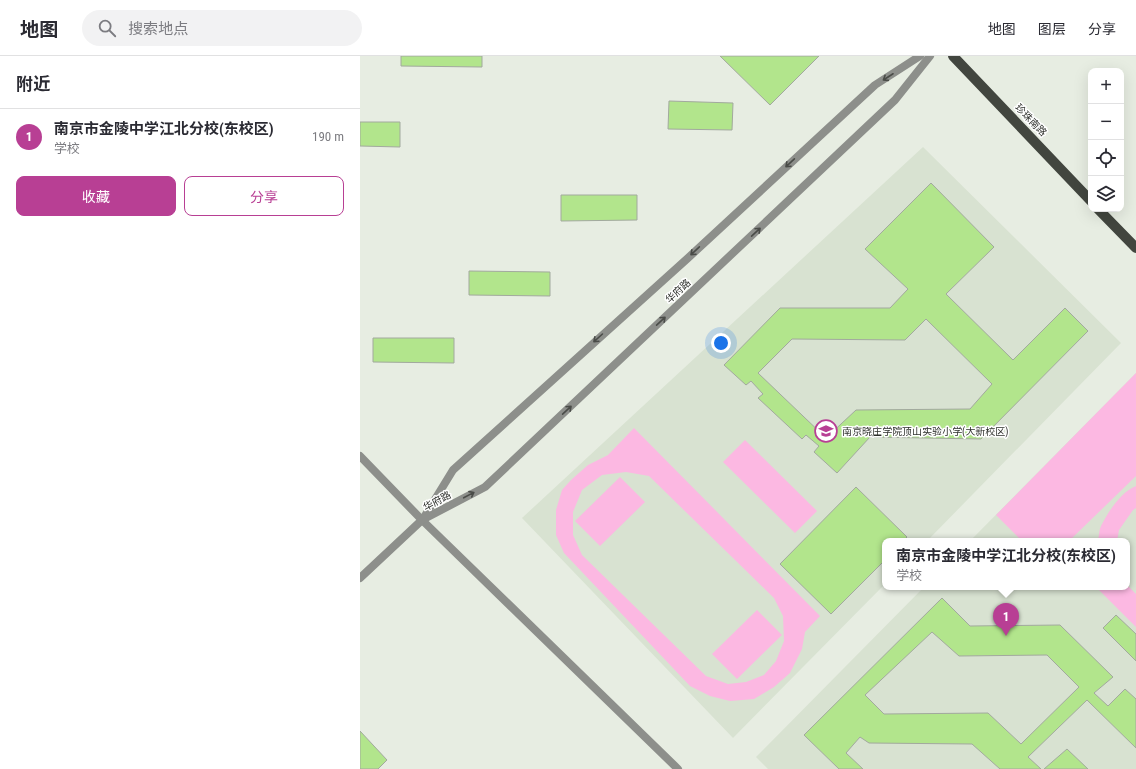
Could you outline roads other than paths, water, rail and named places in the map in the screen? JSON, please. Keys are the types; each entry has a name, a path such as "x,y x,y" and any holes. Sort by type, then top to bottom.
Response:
{"main road":[{"name":"珍珠南路","path":"953,56 1088,198"},
{"path":"1101,212 1136,248"}],"street":[{"name":"华府路","path":"360,578 422,520 453,470 688,258 875,85 920,56"},
{"name":"华府路","path":"422,520 485,487 896,100 930,56"},
{"path":"360,456 422,520 678,769"}],"place":[{"name":"南京晓庄学院顶山实验小学(大新校区)","path":"826,431"},
{"name":"南京市金陵中学江北分校(东校区)","path":"1006,636"}]}
